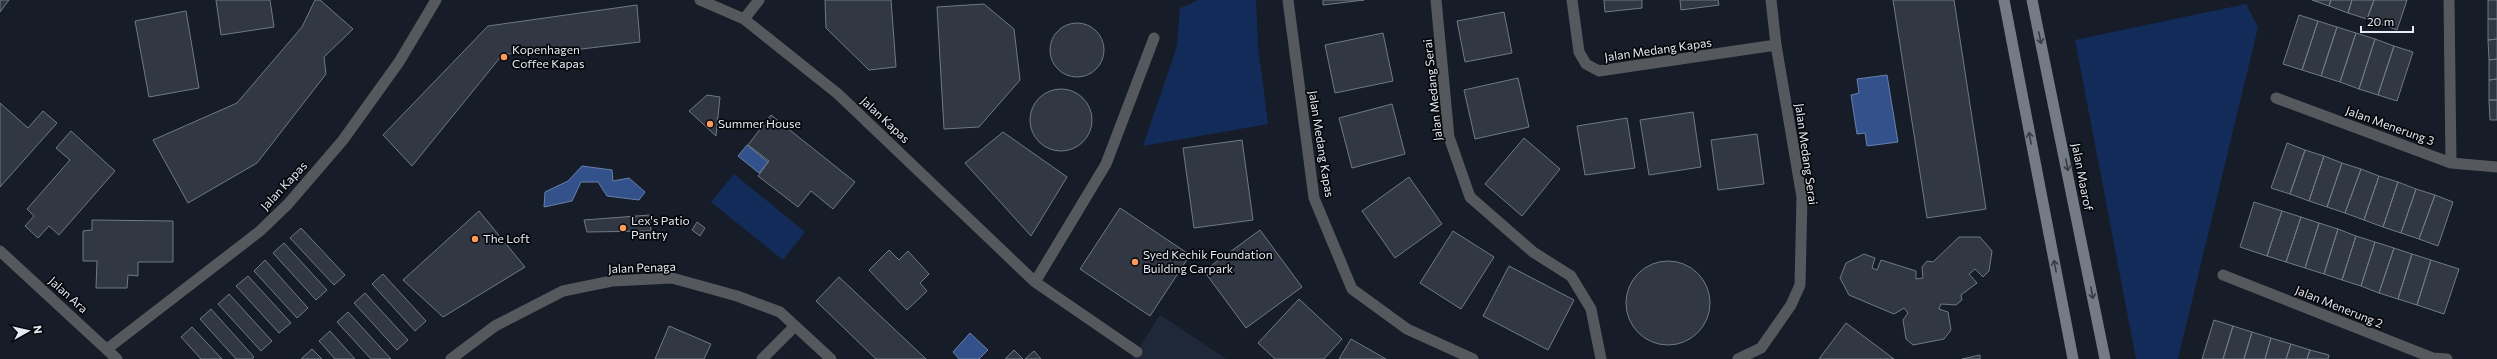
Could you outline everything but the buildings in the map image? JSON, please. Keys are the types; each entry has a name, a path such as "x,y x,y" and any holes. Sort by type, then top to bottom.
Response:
{"main road":[{"path":"2004,0 2073,359"},
{"name":"Jalan Maarof","path":"2032,0 2104,359"}],"street":[{"name":"Jalan Kapas","path":"107,348 260,231 288,204 343,140 399,62 436,0"},
{"name":"Jalan Kapas","path":"700,0 744,19 838,94 1035,282 1137,352"},
{"path":"744,19 759,0"},
{"name":"Jalan Medang Kapas","path":"1288,0 1314,198 1352,289 1407,329 1473,359"},
{"name":"Jalan Medang Serai","path":"1436,0 1449,137 1470,197 1533,252 1571,276 1591,309 1601,359"},
{"name":"Jalan Medang Kapas","path":"1572,0 1579,52 1586,64 1599,71 1776,45"},
{"name":"Jalan Medang Serai","path":"1738,359 1761,348 1791,304 1800,285 1802,197 1776,45 1771,0"},
{"path":"2449,0 2451,163"},
{"path":"1035,282 1106,164 1154,38"},
{"name":"Jalan Menerung 3","path":"2276,98 2451,163 2497,167"},
{"name":"Jalan Ara","path":"0,251 107,348 117,359"},
{"name":"Jalan Menerung 2","path":"2223,275 2434,358 2447,359"},
{"name":"Jalan Penaga","path":"451,359 495,326 534,304 563,291 612,281 672,278 697,283 780,312 831,359"},
{"path":"762,359 795,326"}],"shaded area":[{"path":"1199,0 1256,0 1258,46 1268,124 1143,146 1177,46 1180,8"},
{"path":"2246,4 2258,27 2178,359 2136,359 2075,40"},
{"path":"1887,75 1898,142 1867,146 1865,133 1857,134 1851,95 1859,93 1857,79"},
{"path":"747,145 768,162 759,173 738,156"},
{"path":"582,166 612,170 613,181 629,178 645,192 639,200 607,196 598,182 581,182 572,201 544,207 545,192 568,181"},
{"path":"734,174 805,232 783,260 711,202"},
{"path":"1160,315 1226,359 1132,359"},
{"path":"970,333 988,350 979,359 959,359 953,352"}],"place":[{"name":"Kopenhagen Coffee Kapas","path":"504,57"},
{"name":"Summer House","path":"710,124"},
{"name":"Lex's Patio Pantry","path":"623,228"},
{"name":"The Loft","path":"475,239"},
{"name":"Syed Kechik Foundation Building Carpark","path":"1135,262"}]}
